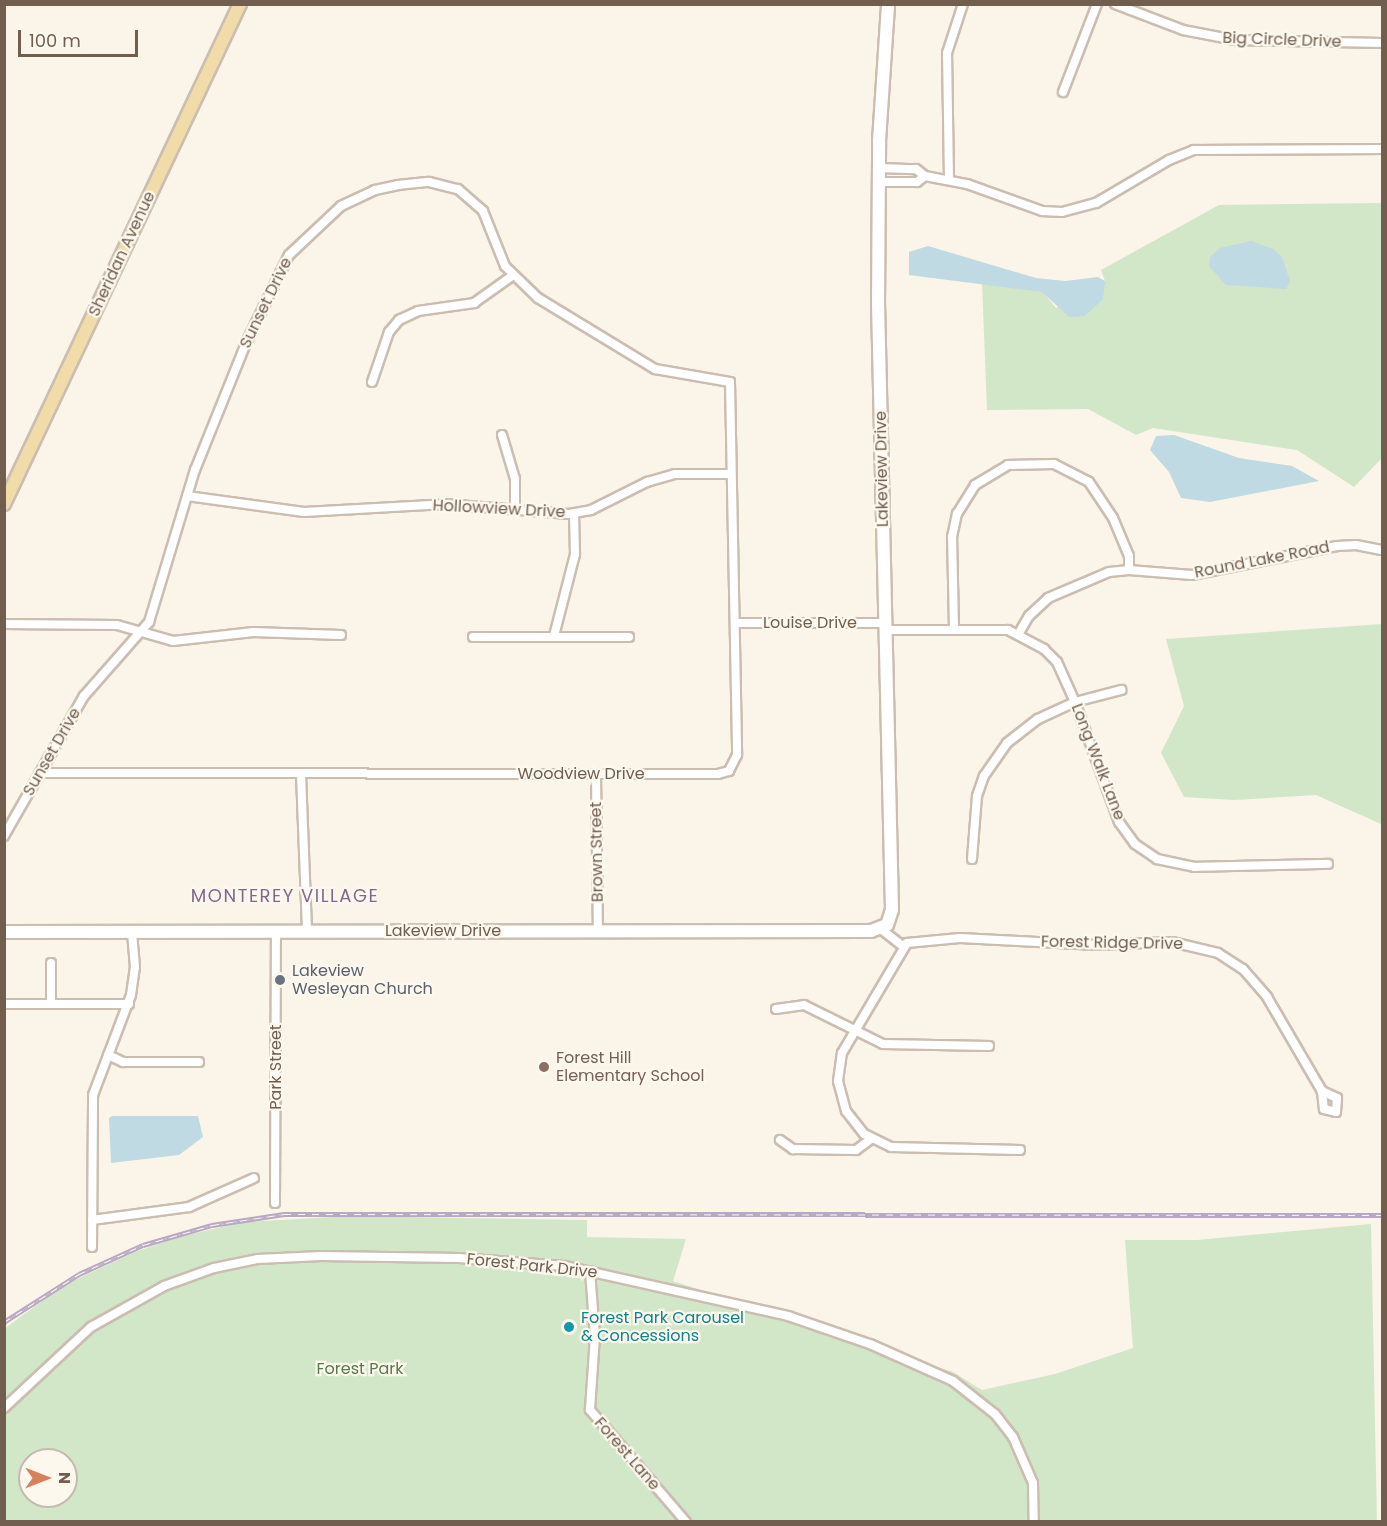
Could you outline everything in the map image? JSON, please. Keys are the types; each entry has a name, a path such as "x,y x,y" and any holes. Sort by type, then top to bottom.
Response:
{"main road":[{"name":"Sheridan Avenue","path":"4,504 240,4"}],"street":[{"name":"Lakeview Drive","path":"4,932 881,929 892,910 879,182 882,55 888,4"},
{"path":"949,179 947,53 963,4"},
{"path":"1064,92 1097,4"},
{"name":"Big Circle Drive","path":"1115,4 1183,30 1235,40 1383,43"},
{"path":"879,168 916,169 925,176 949,179 1042,210 1062,212 1096,203 1169,160 1194,150 1383,149"},
{"path":"879,182 917,182 925,176"},
{"name":"Sunset Drive","path":"4,836 84,696 142,633 153,610 187,496 222,398 283,266 297,244 341,206 375,190 398,185 429,182 458,189 483,211 500,259 512,276 538,298 592,328 641,363 677,374 730,382"},
{"path":"372,382 389,332 399,320 418,311 474,303 512,276"},
{"name":"Woodview Drive","path":"40,773 718,774 733,768 737,755 730,382"},
{"path":"502,435 515,479 515,510"},
{"path":"954,628 952,537 957,514 975,485 1008,465 1054,464 1089,482 1113,518 1129,556 1129,570"},
{"name":"Hollowview Drive","path":"187,496 304,512 445,504 574,514 668,476 731,474"},
{"path":"554,636 575,554 574,514"},
{"name":"Round Lake Road","path":"1019,633 1029,616 1048,598 1102,574 1129,570 1192,574 1337,546 1356,545 1383,550"},
{"name":"Louise Drive","path":"735,623 886,627"},
{"path":"4,624 99,624 184,641 239,632 340,635"},
{"path":"886,627 954,628 1019,633"},
{"name":"Long Walk Lane","path":"1019,633 1053,657 1075,702 1119,822 1145,852 1171,864 1194,867 1328,864"},
{"path":"473,637 628,637"},
{"path":"972,859 977,796 995,758 1022,729 1075,702 1121,690"},
{"path":"301,774 307,931"},
{"name":"Brown Street","path":"596,774 598,930"},
{"path":"881,929 904,947 854,1030 840,1061 838,1081 846,1111 871,1139 902,1149 1020,1150"},
{"path":"92,1247 93,1095 129,1004 135,967 132,931"},
{"name":"Park Street","path":"275,1203 276,931"},
{"name":"Forest Ridge Drive","path":"904,947 911,941 960,938 1096,945 1172,942 1202,948 1236,964 1260,987 1322,1090"},
{"path":"51,963 51,1004"},
{"path":"4,1004 129,1004"},
{"path":"776,1009 804,1005 854,1030 892,1045 989,1046"},
{"path":"108,1055 123,1062 198,1062"},
{"path":"780,1140 793,1149 856,1150 871,1139"},
{"path":"92,1220 189,1207 254,1178"},
{"name":"Forest Park Drive","path":"4,1408 91,1327 164,1286 226,1265 283,1257 385,1257 510,1262 590,1271 798,1319 870,1344 953,1381 995,1414 1013,1437 1033,1483 1034,1521"},
{"name":"Forest Lane","path":"590,1271 594,1324 590,1410 686,1521"}],"green space":[{"path":"1382,203 1382,458 1354,487 1297,450 1153,428 1136,435 1088,409 987,410 982,283 1043,292 1056,308 1105,281 1101,270 1219,205"},
{"path":"1382,624 1382,833 1381,824 1316,795 1234,800 1184,797 1161,753 1184,706 1166,639"},
{"name":"Forest Park","path":"350,1216 587,1220 587,1237 686,1239 673,1281 953,1372 982,1390 1055,1374 1133,1348 1125,1240 1197,1240 1371,1224 1377,1521 5,1521 4,1329 64,1285 135,1252 179,1237 243,1222"}],"water":[{"path":"1251,241 1273,249 1282,257 1290,281 1286,289 1226,285 1209,266 1210,257 1220,248"},
{"path":"928,246 1036,278 1065,281 1098,277 1105,281 1103,299 1085,316 1069,317 1042,292 909,275 909,252"},
{"path":"1174,435 1239,458 1292,466 1319,481 1210,502 1181,498 1169,472 1150,450 1156,436"},
{"path":"112,1116 198,1116 203,1137 179,1155 111,1163 109,1118"}],"railway":[{"path":"4,1322 79,1274 143,1245 212,1225 284,1214 1382,1215"}],"place":[{"name":"Lakeview Wesleyan Church","path":"280,980"},
{"name":"Forest Hill Elementary School","path":"544,1067"},
{"name":"Forest Park Carousel & Concessions","path":"569,1327"}],"district":[{"name":"MONTEREY VILLAGE","path":"285,896"}]}
